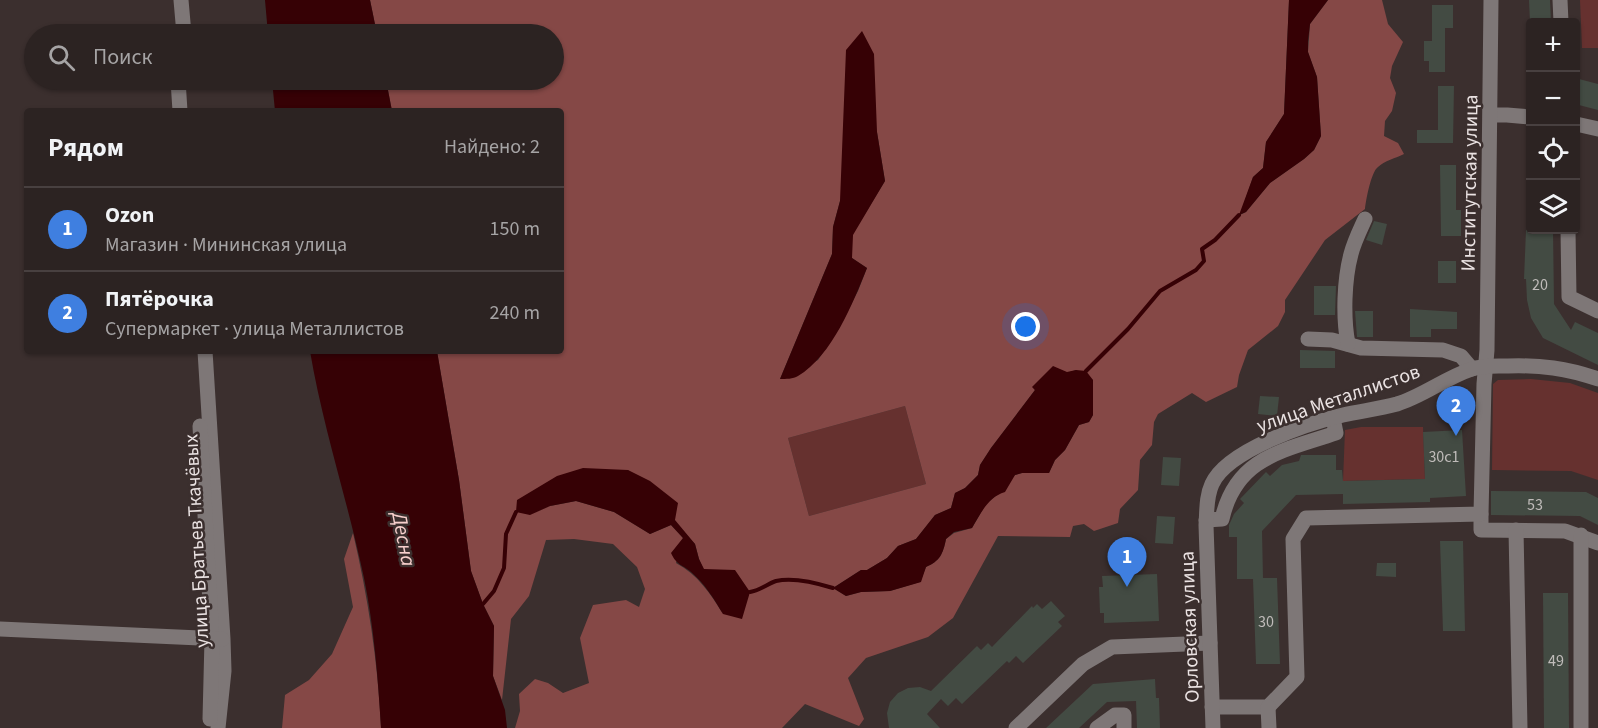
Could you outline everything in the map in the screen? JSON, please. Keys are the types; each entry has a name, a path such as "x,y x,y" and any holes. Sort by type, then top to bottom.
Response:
{"street":[{"path":"173,0 174,24"},
{"path":"182,0 183,24"},
{"name":"Институтская улица","path":"1481,514 1478,368 1491,116 1491,0"},
{"path":"1560,0 1561,18"},
{"path":"179,90 180,108"},
{"path":"187,90 189,108"},
{"path":"1491,116 1526,117"},
{"path":"1580,125 1598,129"},
{"path":"1348,344 1345,326 1348,267 1351,253 1365,219"},
{"path":"1568,234 1569,297 1598,311"},
{"path":"1308,339 1332,340 1361,348 1443,350 1461,356 1478,368"},
{"name":"улица Братьев Ткачёвых","path":"196,354 218,639 224,671 218,728"},
{"name":"улица Братьев Ткачёвых","path":"205,354 218,639 212,672 209,728"},
{"name":"улица Металлистов","path":"1206,522 1207,500 1212,483 1221,470 1234,459 1266,442 1333,418 1415,398 1478,368 1537,366 1563,368 1598,379"},
{"path":"1206,522 1222,519 1227,499 1241,476 1268,456 1336,433 1333,418"},
{"path":"1212,707 1268,707 1297,677 1293,539 1306,518 1481,514 1481,530 1565,531 1598,543"},
{"name":"Орловская улица","path":"1206,522 1213,728"},
{"path":"1516,530 1520,728"},
{"path":"1581,535 1581,728"},
{"path":"0,629 218,639"},
{"path":"1016,728 1083,664 1112,646 1210,644"},
{"path":"1268,707 1269,728"},
{"path":"1097,728 1114,716 1124,715 1124,728"}],"shaded area":[{"path":"370,0 1289,0 1284,114 1266,142 1263,168 1253,177 1240,215 1246,212 1270,183 1314,150 1321,136 1317,77 1308,52 1310,24 1328,0 1382,0 1388,24 1403,42 1392,66 1390,78 1396,93 1392,111 1385,121 1384,136 1398,143 1404,154 1387,161 1375,170 1365,209 1325,240 1285,300 1285,312 1278,326 1248,350 1237,387 1206,402 1192,393 1158,414 1154,422 1152,445 1140,460 1138,490 1120,509 1118,523 1094,531 1084,524 1073,526 1070,537 998,536 953,618 928,637 866,658 848,678 864,719 859,726 805,704 782,728 515,728 520,711 519,694 535,679 548,683 563,693 589,683 580,638 593,605 626,600 639,607 645,589 637,567 613,544 574,539 546,540 529,596 511,619 502,700 493,676 494,626 471,571 459,480 438,354 564,354 564,108 391,108 388,90 564,90 564,24 375,24","holes":["877,132 885,181 852,235 852,258 867,268 858,291 839,328 818,360 780,379 832,254 833,227 840,201","1053,367 1067,373 1076,370 1093,380 1093,415 1089,422 1079,425 1065,450 1055,460 1049,473 1015,475 986,504 972,528 954,533 946,539 940,556 926,567 920,582 890,591 861,592 846,596 833,588 861,570 867,570 887,558 898,546 916,539 935,515 951,508 955,493 965,488 978,475 980,465 1035,390 1033,387","905,406 926,484 809,516 788,438","628,470 695,544 699,559 723,614 703,585 676,563 683,538 671,525 650,534 614,512 576,501 550,506 530,515"]},
{"path":"1580,0 1598,0 1598,48 1582,48"},
{"path":"1531,379 1570,383 1598,393 1598,480 1571,471 1492,470 1493,384 1498,380"},
{"path":"905,406 926,484 809,516 788,438"},
{"path":"1361,427 1423,427 1425,479 1343,481 1345,430"},
{"path":"353,533 372,630 381,728 282,728 285,695 309,680 332,654 353,607 344,559"}],"water":[{"path":"265,0 370,0 375,24 267,24"},
{"path":"1289,0 1328,0 1310,24 1308,41 1308,52 1317,77 1321,136 1314,150 1270,183 1246,212 1239,215 1253,177 1263,168 1266,142 1284,114"},
{"path":"862,31 874,54 877,132 885,181 853,235 852,258 867,268 840,328 821,356 798,376 780,379 832,254 833,227 840,201 846,50"},
{"path":"273,90 388,90 391,108 275,108"},
{"name":"Десна","path":"311,354 438,354 459,480 471,571 494,626 493,676 505,710 507,728 381,728 375,653 367,596 358,550"},
{"path":"1053,366 1067,372 1086,371 1093,380 1093,415 1089,422 1079,425 1065,450 1055,460 1049,473 1015,475 1005,492 999,494 986,506 972,528 954,532 946,539 940,556 926,567 921,582 890,591 861,592 846,596 833,588 861,570 867,570 887,558 898,546 916,539 935,515 951,508 955,493 965,488 978,475 980,465 991,448 1035,390 1032,387"},
{"path":"583,468 628,470 650,481 678,503 675,520 695,544 704,569 735,570 750,592 742,619 723,614 701,582 675,560 671,553 683,538 671,525 650,534 614,512 576,501 550,506 530,515 516,512 517,500 557,476"}],"building":[{"path":"1529,0 1550,0 1551,18 1530,18"},
{"path":"1432,5 1453,5 1453,28 1445,28 1445,72 1429,72 1429,61 1424,61 1424,41 1432,41"},
{"path":"1580,79 1598,84 1598,110 1580,105"},
{"path":"1438,86 1454,86 1453,143 1417,143 1417,130 1438,130"},
{"path":"1440,165 1456,165 1456,210 1461,210 1461,236 1441,236"},
{"path":"1374,221 1387,224 1382,245 1366,240"},
{"path":"1526,230 1526,234 1553,234 1554,304 1571,330 1575,322 1598,333 1598,365 1543,338 1531,318 1526,279 1524,279"},
{"path":"1438,261 1456,261 1456,283 1438,283"},
{"path":"1314,286 1336,286 1335,315 1314,315"},
{"path":"1410,309 1457,312 1457,329 1431,329 1431,337 1410,337"},
{"path":"1355,311 1373,311 1373,337 1357,337"},
{"path":"1300,350 1335,351 1335,368 1300,368"},
{"path":"1260,396 1279,397 1277,416 1258,414"},
{"path":"1462,430 1466,496 1430,498 1430,502 1343,504 1343,494 1296,495 1262,531 1263,578 1277,578 1280,664 1256,664 1253,579 1237,579 1237,537 1229,537 1229,525 1234,514 1244,503 1240,499 1266,472 1270,476 1282,465 1299,461 1301,455 1336,455 1336,470 1342,470 1343,481 1425,479 1423,432"},
{"path":"1163,457 1181,458 1179,486 1161,485"},
{"path":"1491,491 1586,492 1598,498 1598,525 1580,516 1491,515"},
{"path":"1157,516 1175,517 1173,544 1155,543"},
{"path":"1440,541 1463,541 1465,631 1443,631"},
{"path":"1377,563 1396,563 1396,577 1376,576"},
{"path":"1157,574 1159,621 1104,623 1104,613 1100,613 1099,587 1103,587 1102,576"},
{"path":"1543,593 1568,593 1569,728 1544,728"},
{"path":"1051,601 1065,616 1058,622 1062,626 1023,663 1016,656 1009,663 1007,661 962,704 956,698 948,706 941,699 927,714 940,728 889,728 887,713 890,702 898,693 908,688 920,687 931,691 977,646 981,650 988,643 992,647 1032,606 1033,608 1037,604 1042,609"},
{"path":"1155,679 1156,698 1159,698 1160,728 1137,728 1136,701 1107,702 1079,728 1046,728 1093,684"}],"waterway":[{"path":"1086,371 1128,329 1160,291 1196,270 1204,261 1202,249 1215,240 1239,215"},
{"path":"483,604 494,591 504,568 506,534 516,512"},
{"path":"750,592 783,580 805,581 833,588"}],"place":[{"name":"Пятёрочка","path":"1456,436"},
{"name":"Ozon","path":"1127,587"}]}
